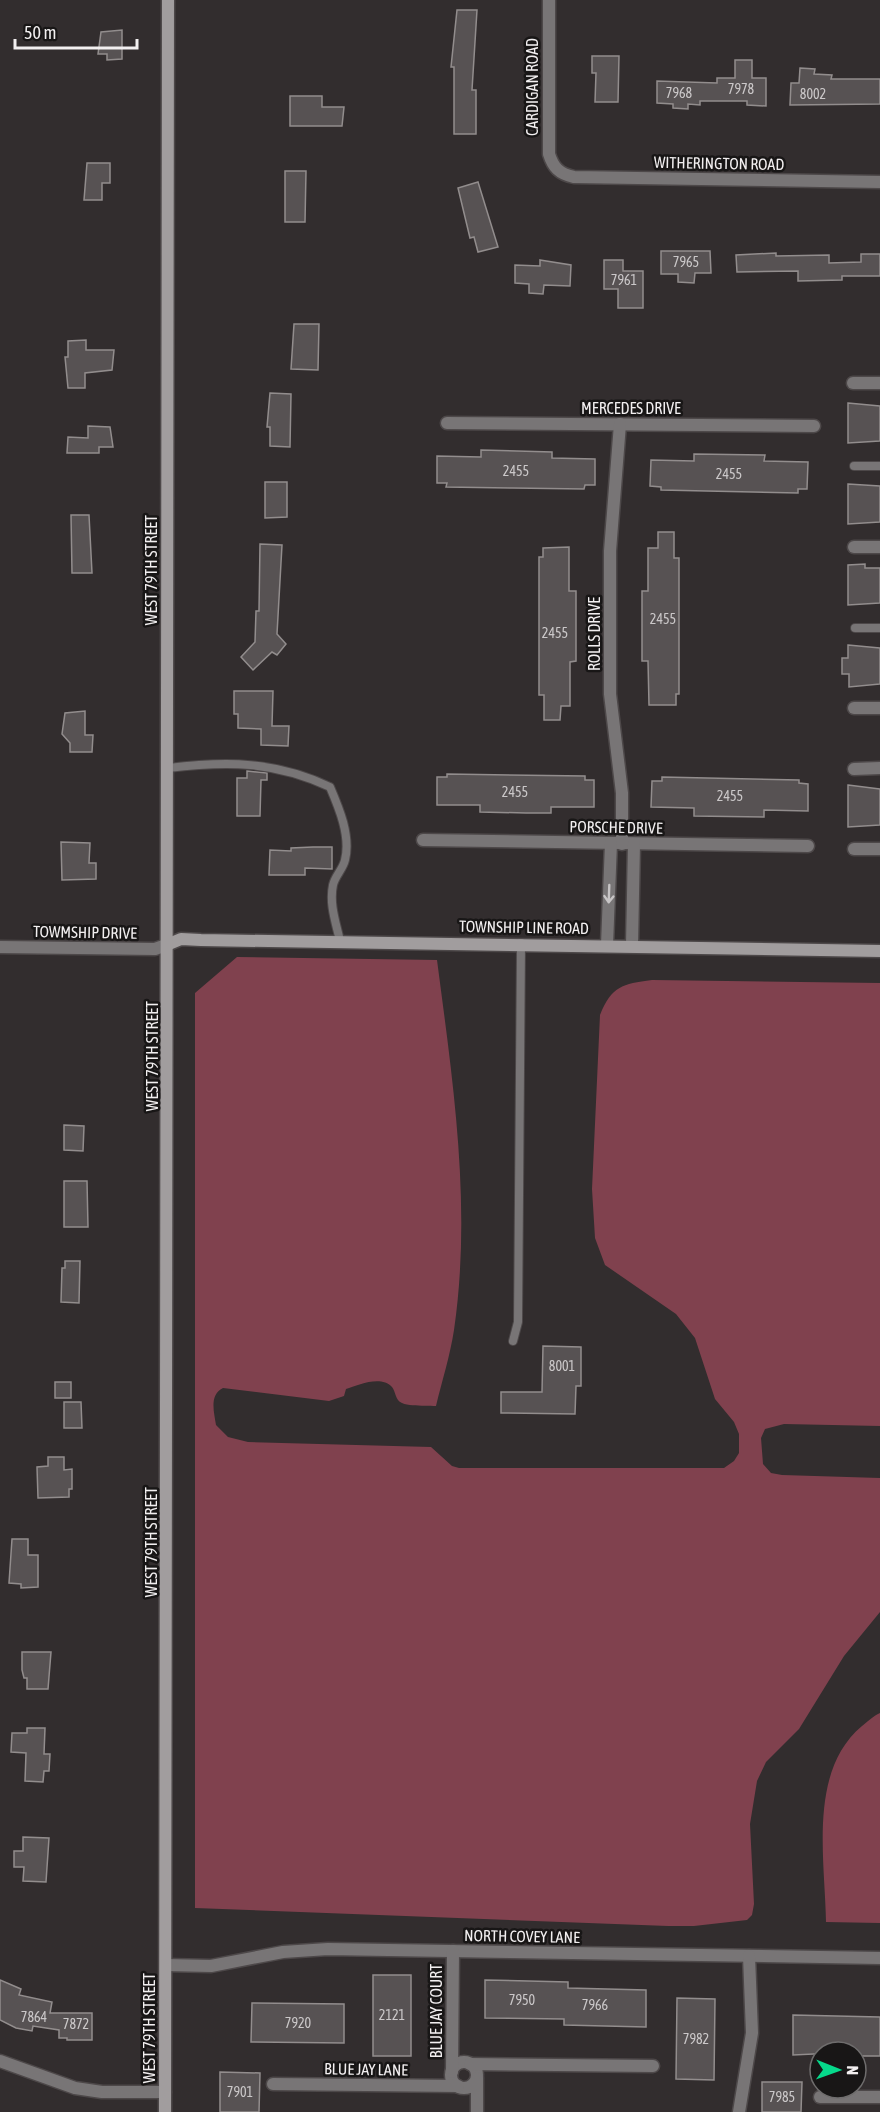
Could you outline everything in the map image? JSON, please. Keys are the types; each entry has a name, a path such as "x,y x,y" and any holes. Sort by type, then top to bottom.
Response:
{"main road":[{"name":"WEST 79TH STREET","path":"165,2112 169,944 168,0"},
{"name":"TOWNSHIP LINE ROAD","path":"169,944 181,939 522,943 880,951"}],"street":[{"name":"CARDIGAN ROAD","path":"549,0 549,154 552,164 558,171"},
{"name":"WITHERINGTON ROAD","path":"558,171 574,177 880,182"},
{"path":"853,383 880,384"},
{"name":"MERCEDES DRIVE","path":"447,423 814,426"},
{"name":"ROLLS DRIVE","path":"620,424 610,551 610,694 622,793 622,844 632,945"},
{"path":"854,547 880,547"},
{"path":"854,708 880,708"},
{"path":"854,769 880,768"},
{"name":"PORSCHE DRIVE","path":"423,840 808,846"},
{"name":"ROLLS DRIVE","path":"608,945 622,844"},
{"path":"854,849 880,849"},
{"name":"TOWMSHIP DRIVE","path":"0,946 155,950 169,944"},
{"name":"NORTH COVEY LANE","path":"166,1965 211,1966 313,1949 880,1958"},
{"name":"BLUE JAY COURT","path":"452,2072 453,1951"},
{"path":"739,2112 752,2033 749,1956"},
{"path":"0,2061 75,2088 165,2092"},
{"path":"458,2086 453,2080 452,2072 459,2064 653,2066"},
{"path":"470,2064 475,2069 477,2077 477,2112"},
{"name":"BLUE JAY LANE","path":"273,2084 470,2087 477,2077"}],"lane":[{"path":"854,466 880,466"},
{"path":"855,628 880,628"},
{"path":"168,768 216,763 264,766 301,774 330,787 340,810 346,838 346,860 333,885 333,910 340,941"},
{"path":"513,1341 518,1322 522,943"}],"shaded area":[{"path":"237,957 437,960 458,1145 461,1191 459,1284 454,1330 436,1406 402,1403 398,1400 392,1387 387,1383 376,1381 346,1389 344,1396 329,1401 223,1388 214,1399 216,1425 228,1437 248,1442 431,1447 452,1466 459,1468 724,1468 734,1461 739,1453 739,1434 734,1422 715,1399 695,1338 676,1314 605,1265 595,1238 592,1189 600,1015 604,1005 619,988 652,980 880,983 880,1426 784,1424 765,1429 761,1438 763,1464 771,1473 880,1478 880,1612 844,1656 799,1729 766,1762 757,1781 750,1824 754,1904 752,1915 747,1920 694,1926 668,1926 195,1908 195,993"},
{"path":"880,1713 880,1923 826,1922 823,1817 833,1767 845,1745 862,1726"}],"building":[{"path":"457,10 477,10 472,90 476,90 476,134 454,134 454,67 451,67"},
{"path":"122,30 122,59 107,60 107,54 98,54 101,32"},
{"path":"592,56 619,56 618,102 595,102 596,73 592,73"},
{"path":"735,60 752,60 752,78 766,78 766,106 747,105 747,101 700,101 700,105 688,104 688,109 673,108 673,104 657,103 657,81 717,83 717,78 735,78"},
{"path":"800,68 815,69 814,74 832,75 831,79 880,79 880,104 790,105 791,83 799,83"},
{"path":"290,96 322,96 322,107 344,107 342,126 290,126"},
{"path":"87,163 110,163 110,183 102,183 102,200 84,200"},
{"path":"285,171 306,171 305,222 285,222"},
{"path":"478,182 498,247 478,252 474,237 470,238 458,188"},
{"path":"661,251 710,251 711,273 695,273 694,283 678,282 678,274 661,274"},
{"path":"776,253 776,256 829,255 829,263 861,262 861,254 880,254 880,276 842,276 842,280 798,281 798,271 737,272 736,255"},
{"path":"540,260 571,265 570,286 544,285 543,294 529,293 529,284 515,283 515,265 540,266"},
{"path":"604,260 623,260 623,271 643,271 643,308 618,308 618,289 604,289"},
{"path":"294,324 319,324 318,370 291,369"},
{"path":"86,340 86,350 114,350 112,370 85,373 85,388 68,388 65,357 68,357 68,341"},
{"path":"270,393 291,394 290,447 270,446 270,427 267,427"},
{"path":"848,403 880,406 880,441 848,443"},
{"path":"88,426 110,427 113,447 99,447 99,453 67,453 68,437 88,438"},
{"path":"481,450 552,452 552,458 595,459 595,485 585,485 584,489 446,487 447,483 437,483 437,456 481,457"},
{"path":"694,454 765,455 764,461 808,462 807,489 798,489 798,493 661,490 661,487 650,486 651,460 694,461"},
{"path":"265,482 287,482 287,517 265,518"},
{"path":"848,484 880,486 880,522 848,524"},
{"path":"71,515 89,515 92,573 72,573"},
{"path":"658,532 674,532 674,558 679,558 679,694 676,694 676,705 649,705 648,661 642,661 642,591 648,591 648,548 658,548"},
{"path":"260,544 282,545 277,634 286,644 277,655 272,652 253,670 241,657 255,642 256,611 259,611"},
{"path":"569,547 569,591 576,591 576,661 570,662 570,706 561,706 560,720 544,720 544,695 539,695 539,557 543,557 543,548"},
{"path":"865,564 865,568 880,568 880,603 848,605 848,565"},
{"path":"848,645 880,648 880,684 849,687 849,674 842,674 842,658 848,658"},
{"path":"234,691 273,691 272,726 289,726 288,746 261,745 261,729 238,728 238,714 234,714"},
{"path":"85,711 85,735 93,735 92,752 70,752 70,743 62,734 65,713"},
{"path":"247,771 267,773 267,780 261,780 260,816 237,816 237,778 247,778"},
{"path":"447,774 585,776 585,780 594,780 594,807 551,807 551,813 526,813 480,812 480,805 437,805 437,777 447,777"},
{"path":"662,777 799,780 799,783 808,784 808,811 764,810 764,817 694,816 694,808 651,807 652,781 662,781"},
{"path":"848,785 880,789 880,825 848,827"},
{"path":"61,842 90,843 89,863 96,863 96,879 62,880"},
{"path":"332,847 332,869 305,868 305,875 269,875 270,850 291,851 291,848"},
{"path":"64,1125 84,1126 83,1151 64,1150"},
{"path":"64,1181 87,1181 88,1227 64,1227"},
{"path":"65,1261 80,1261 79,1303 61,1302 62,1268 65,1268"},
{"path":"543,1346 581,1347 581,1386 576,1386 575,1414 501,1413 501,1392 542,1392"},
{"path":"55,1382 71,1382 71,1398 55,1398"},
{"path":"64,1402 81,1402 82,1428 64,1428"},
{"path":"48,1457 64,1457 64,1470 72,1469 72,1489 69,1489 69,1497 38,1498 37,1467 48,1466"},
{"path":"12,1539 28,1539 28,1555 38,1555 38,1587 21,1588 21,1584 9,1583"},
{"path":"22,1652 51,1652 48,1689 27,1689 27,1678 24,1678 22,1670"},
{"path":"27,1728 45,1728 44,1754 50,1754 49,1771 44,1771 43,1782 25,1781 26,1753 11,1752 12,1733 27,1733"},
{"path":"23,1837 49,1838 46,1882 23,1881 24,1867 14,1867 14,1851 23,1851"},
{"path":"373,1975 411,1975 411,2056 373,2056"},
{"path":"0,1980 21,1989 19,1995 52,2002 50,2013 92,2013 92,2040 67,2040 67,2038 59,2038 59,2030 33,2026 32,2031 16,2028 0,2020"},
{"path":"485,1980 568,1982 568,1988 646,1990 646,2027 564,2025 564,2019 485,2018"},
{"path":"677,1998 715,1999 714,2080 676,2079"},
{"path":"252,2003 344,2004 344,2043 251,2042"},
{"path":"793,2015 880,2017 880,2056 868,2056 868,2040 808,2040 808,2054 793,2055"},
{"path":"220,2072 260,2073 259,2112 220,2112"},
{"path":"762,2082 802,2082 801,2112 762,2112"}]}
